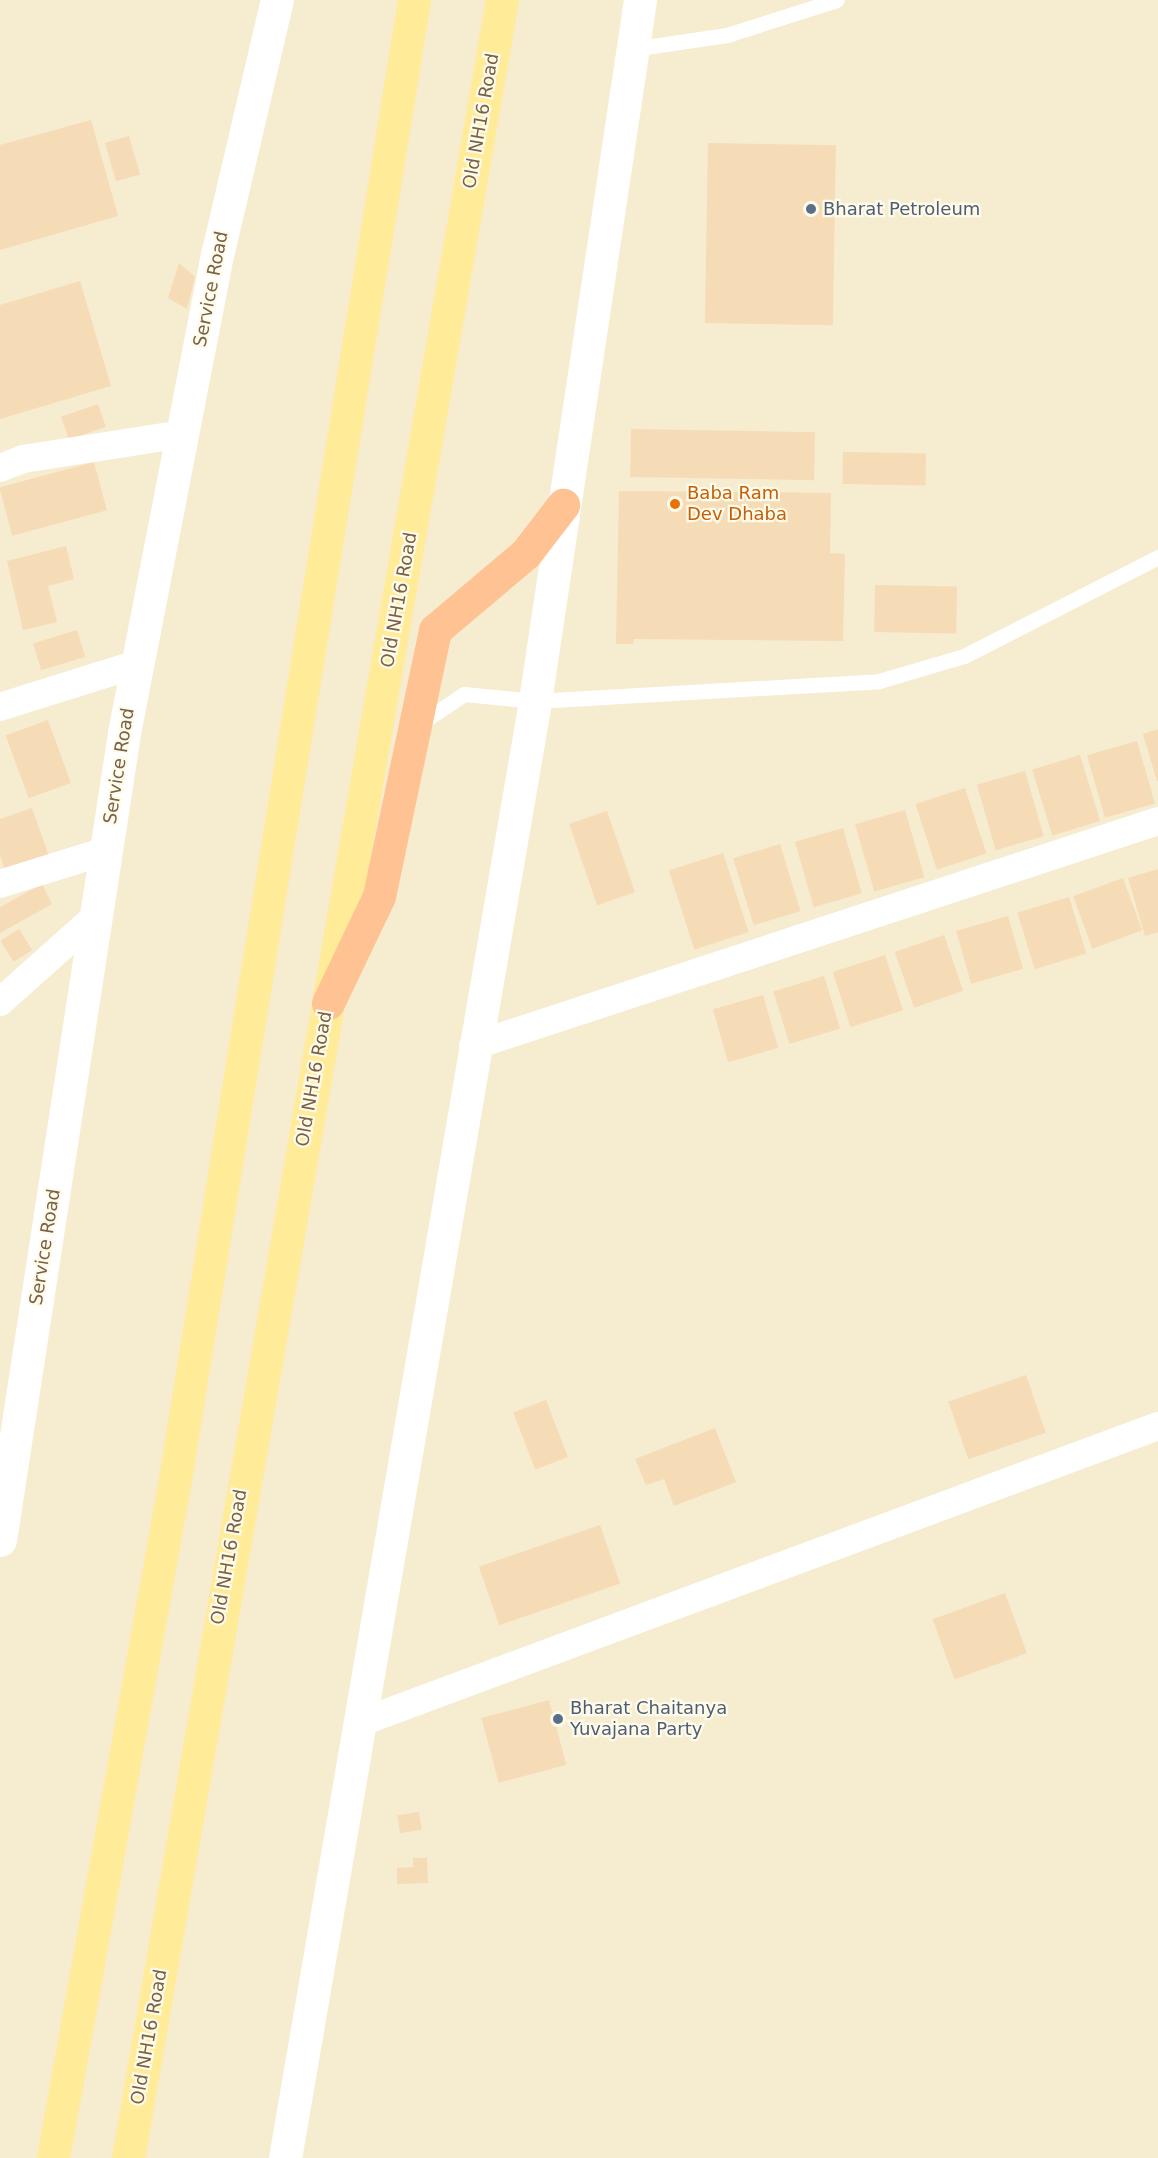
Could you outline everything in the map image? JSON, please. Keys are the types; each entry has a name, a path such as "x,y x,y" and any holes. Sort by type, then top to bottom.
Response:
{"highway":[{"path":"327,1003 379,896 435,630 526,553 563,505"}],"main road":[{"path":"53,2158 174,1485 414,0"},
{"name":"Old NH16 Road","path":"128,2158 502,0"}],"street":[{"name":"Service Road","path":"0,1540 137,664 218,251 277,0"},
{"path":"285,2158 473,1046 535,701 640,0"},
{"path":"0,468 23,459 183,434"},
{"path":"0,707 137,664"},
{"path":"473,1046 1158,821"},
{"path":"0,884 106,851"},
{"path":"0,1002 96,917"},
{"path":"359,1723 1158,1426"}],"lane":[{"path":"632,49 728,35 837,0"},
{"path":"413,729 464,694 535,701 879,681 964,656 1158,557"}],"shaded area":[{"path":"0,0 1158,0 1158,2158 0,2158"}],"building":[{"path":"91,120 118,216 0,250 0,145"},
{"path":"129,136 140,174 116,181 105,143"},
{"path":"708,143 836,145 833,325 705,323"},
{"path":"179,263 195,277 187,309 168,298"},
{"path":"80,281 111,386 0,419 0,305"},
{"path":"98,404 106,427 69,439 61,417"},
{"path":"631,429 815,432 814,480 630,477"},
{"path":"843,452 926,453 925,485 842,484"},
{"path":"94,462 107,510 12,536 0,487"},
{"path":"619,491 831,493 830,553 845,554 843,641 634,639 633,644 616,644"},
{"path":"66,546 74,579 48,586 57,622 23,630 7,561"},
{"path":"875,585 957,586 956,633 874,632"},
{"path":"77,630 85,657 41,670 33,643"},
{"path":"48,720 71,783 29,798 6,735"},
{"path":"1158,729 1158,781 1157,781 1143,734"},
{"path":"1137,741 1155,803 1105,818 1087,755"},
{"path":"1080,755 1100,821 1052,836 1032,770"},
{"path":"1025,771 1044,836 996,850 977,785"},
{"path":"965,788 986,854 937,870 916,804"},
{"path":"32,808 50,859 6,874 0,855 0,819"},
{"path":"905,810 924,877 874,892 855,824"},
{"path":"607,811 635,892 597,905 569,824"},
{"path":"843,828 862,893 814,907 795,842"},
{"path":"780,844 800,911 754,925 733,858"},
{"path":"723,853 749,932 694,950 669,871"},
{"path":"1158,869 1158,932 1145,936 1128,878"},
{"path":"1123,878 1142,931 1092,949 1073,896"},
{"path":"42,884 52,904 0,933 0,907"},
{"path":"1069,897 1086,953 1035,969 1017,913"},
{"path":"1008,916 1023,969 971,984 956,931"},
{"path":"19,929 32,950 14,962 0,941"},
{"path":"944,935 963,991 914,1008 895,952"},
{"path":"885,955 903,1010 851,1027 833,972"},
{"path":"824,976 840,1029 789,1044 773,991"},
{"path":"763,995 778,1048 728,1062 713,1009"},
{"path":"1026,1375 1046,1433 968,1459 948,1402"},
{"path":"546,1400 568,1457 535,1469 513,1413"},
{"path":"715,1428 736,1482 674,1506 664,1479 646,1485 635,1459"},
{"path":"600,1525 620,1584 499,1625 479,1567"},
{"path":"1005,1593 1027,1653 955,1679 933,1619"},
{"path":"549,1700 566,1765 499,1783 481,1718"},
{"path":"419,1812 422,1830 400,1833 397,1815"},
{"path":"413,1858 427,1858 428,1883 397,1884 397,1868 413,1867"}],"place":[{"name":"Bharat Petroleum","path":"811,209"},
{"name":"Baba Ram Dev Dhaba","path":"675,504"},
{"name":"Bharat Chaitanya Yuvajana Party","path":"558,1719"}]}
